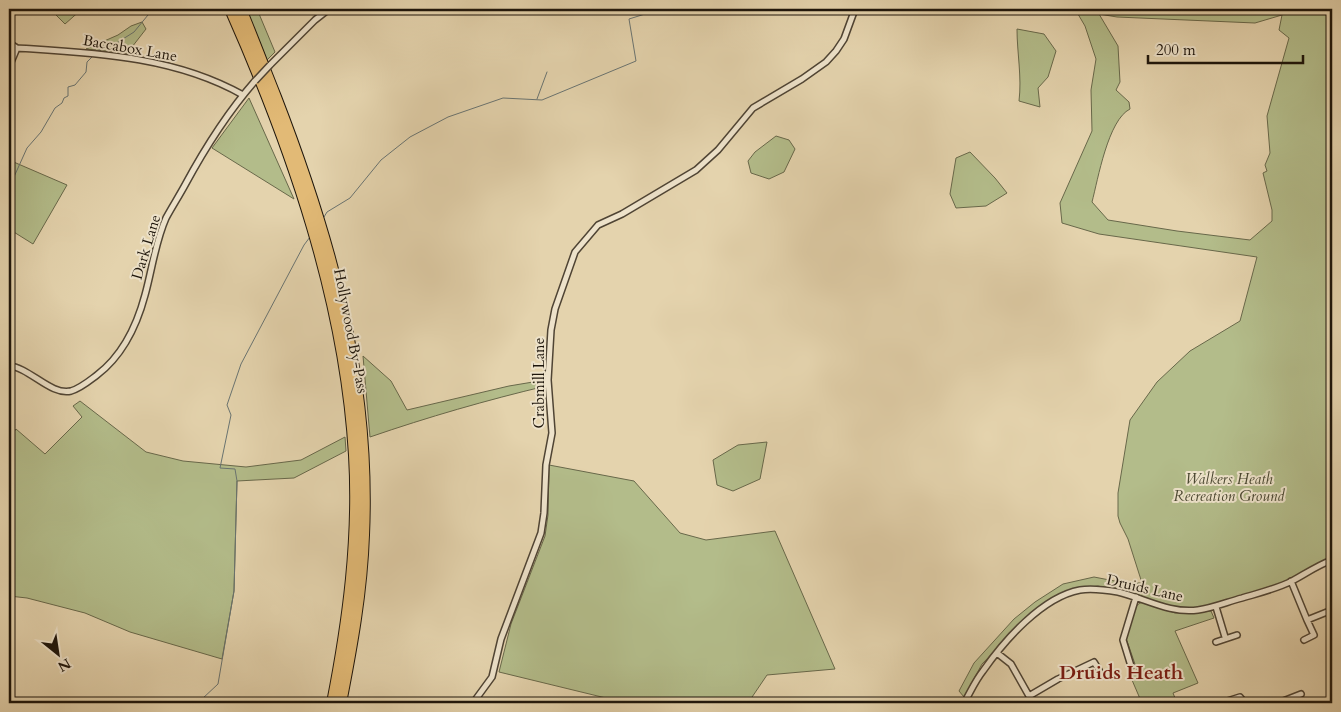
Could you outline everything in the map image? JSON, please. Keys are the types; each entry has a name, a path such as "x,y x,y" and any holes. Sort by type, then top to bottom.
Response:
{"highway":[{"name":"Hollywood By-Pass","path":"230,9 277,126 312,226 330,289 345,362 354,457 355,532 345,635 332,703"},
{"name":"Hollywood By-Pass","path":"241,9 289,132 329,250 347,324 354,365 362,434 364,534 354,638 341,703"}],"street":[{"name":"Dark Lane","path":"9,366 16,366 63,392 83,386 100,373 118,355 133,328 145,296 152,262 166,219 208,143 255,81 314,20 329,9"},
{"name":"Crabmill Lane","path":"473,703 492,677 501,639 541,533 544,513 546,465 552,434 548,380 549,349 555,309 576,252 598,225 622,214 696,170 718,150 753,108 802,79 826,62 844,39 855,9"},
{"name":"Baccabox Lane","path":"9,43 18,48 102,53 146,60 191,72 221,83 243,95"},
{"path":"9,67 18,48"},
{"name":"Druids Lane","path":"967,701 982,672 996,653 1038,611 1065,594 1091,589 1136,597 1178,610 1197,610 1216,607 1268,591 1332,560"},
{"path":"1291,581 1314,636 1304,640"},
{"path":"1131,666 1123,640 1136,597"},
{"path":"1216,607 1226,637"},
{"path":"1307,620 1332,610"},
{"path":"1216,642 1226,637 1237,635"},
{"path":"996,653 1011,664 1033,703"},
{"path":"1029,696 1058,679 1094,662 1099,670"},
{"path":"1278,703 1301,694"},
{"path":"1221,703 1240,697 1245,703"}],"green space":[{"path":"50,9 82,9 65,24"},
{"path":"246,9 257,9 275,52 267,60"},
{"name":"Walkers Heath Recreation Ground","path":"1075,9 1332,9 1332,558 1277,585 1214,605 1194,608 1175,608 1138,595 1098,586 1060,594 1043,605 1021,624 982,664 964,697 959,691 974,663 1014,619 1035,602 1063,584 1094,577 1125,583 1142,583 1128,539 1118,516 1118,493 1130,420 1157,382 1190,351 1240,321 1257,257 1099,234 1062,223 1060,203 1092,131 1091,90 1096,59 1085,26","holes":["1099,14 1117,17 1255,23 1282,15 1279,30 1289,38 1267,116 1270,153 1265,165 1267,171 1263,173 1272,210 1272,221 1250,240 1108,220 1092,202 1110,137 1122,115 1130,109 1129,102 1116,90 1120,82 1118,46"]},
{"path":"142,22 146,29 132,47 134,54 86,49 118,35 131,26"},
{"path":"1017,29 1044,34 1056,51 1048,77 1038,88 1040,107 1019,101"},
{"path":"249,98 294,199 212,148"},
{"path":"776,136 789,140 795,149 784,172 769,179 751,173 748,161 755,152"},
{"path":"970,152 1007,193 986,206 956,208 950,194 956,158"},
{"path":"9,160 67,185 33,244 9,229"},
{"path":"363,356 391,381 407,410 509,386 545,380 546,386 458,409 370,437"},
{"path":"80,401 146,452 183,461 246,467 301,460 345,437 346,451 294,478 237,481 234,591 222,659 130,632 85,613 27,598 9,596 9,440 16,429 45,454 82,417 73,406"},
{"path":"767,442 760,479 733,491 717,485 713,460 738,445"},
{"path":"549,465 634,481 680,533 706,540 775,531 835,669 767,675 748,703 615,703 610,699 499,672 511,624 545,536 548,515"},
{"path":"1144,602 1175,613 1211,611 1214,618 1175,631 1198,683 1173,693 1177,703 1138,703 1141,701 1129,673 1137,670 1126,638 1135,607"}],"waterway":[{"path":"98,51 107,43 115,44 134,32 148,15 147,9"},
{"path":"324,217 327,212 350,198 381,160 410,137 448,117 503,98 542,100 636,61 629,19 661,9"},
{"path":"9,188 27,148 41,132 55,108 68,96 68,87 75,85 86,72 87,62 93,56"},
{"path":"537,99 547,72"},
{"path":"202,703 202,699 218,684 234,591 237,481 235,469 220,468 231,415 227,405 241,364 310,237"}],"district":[{"name":"Druids Heath","path":"1121,672"}]}
